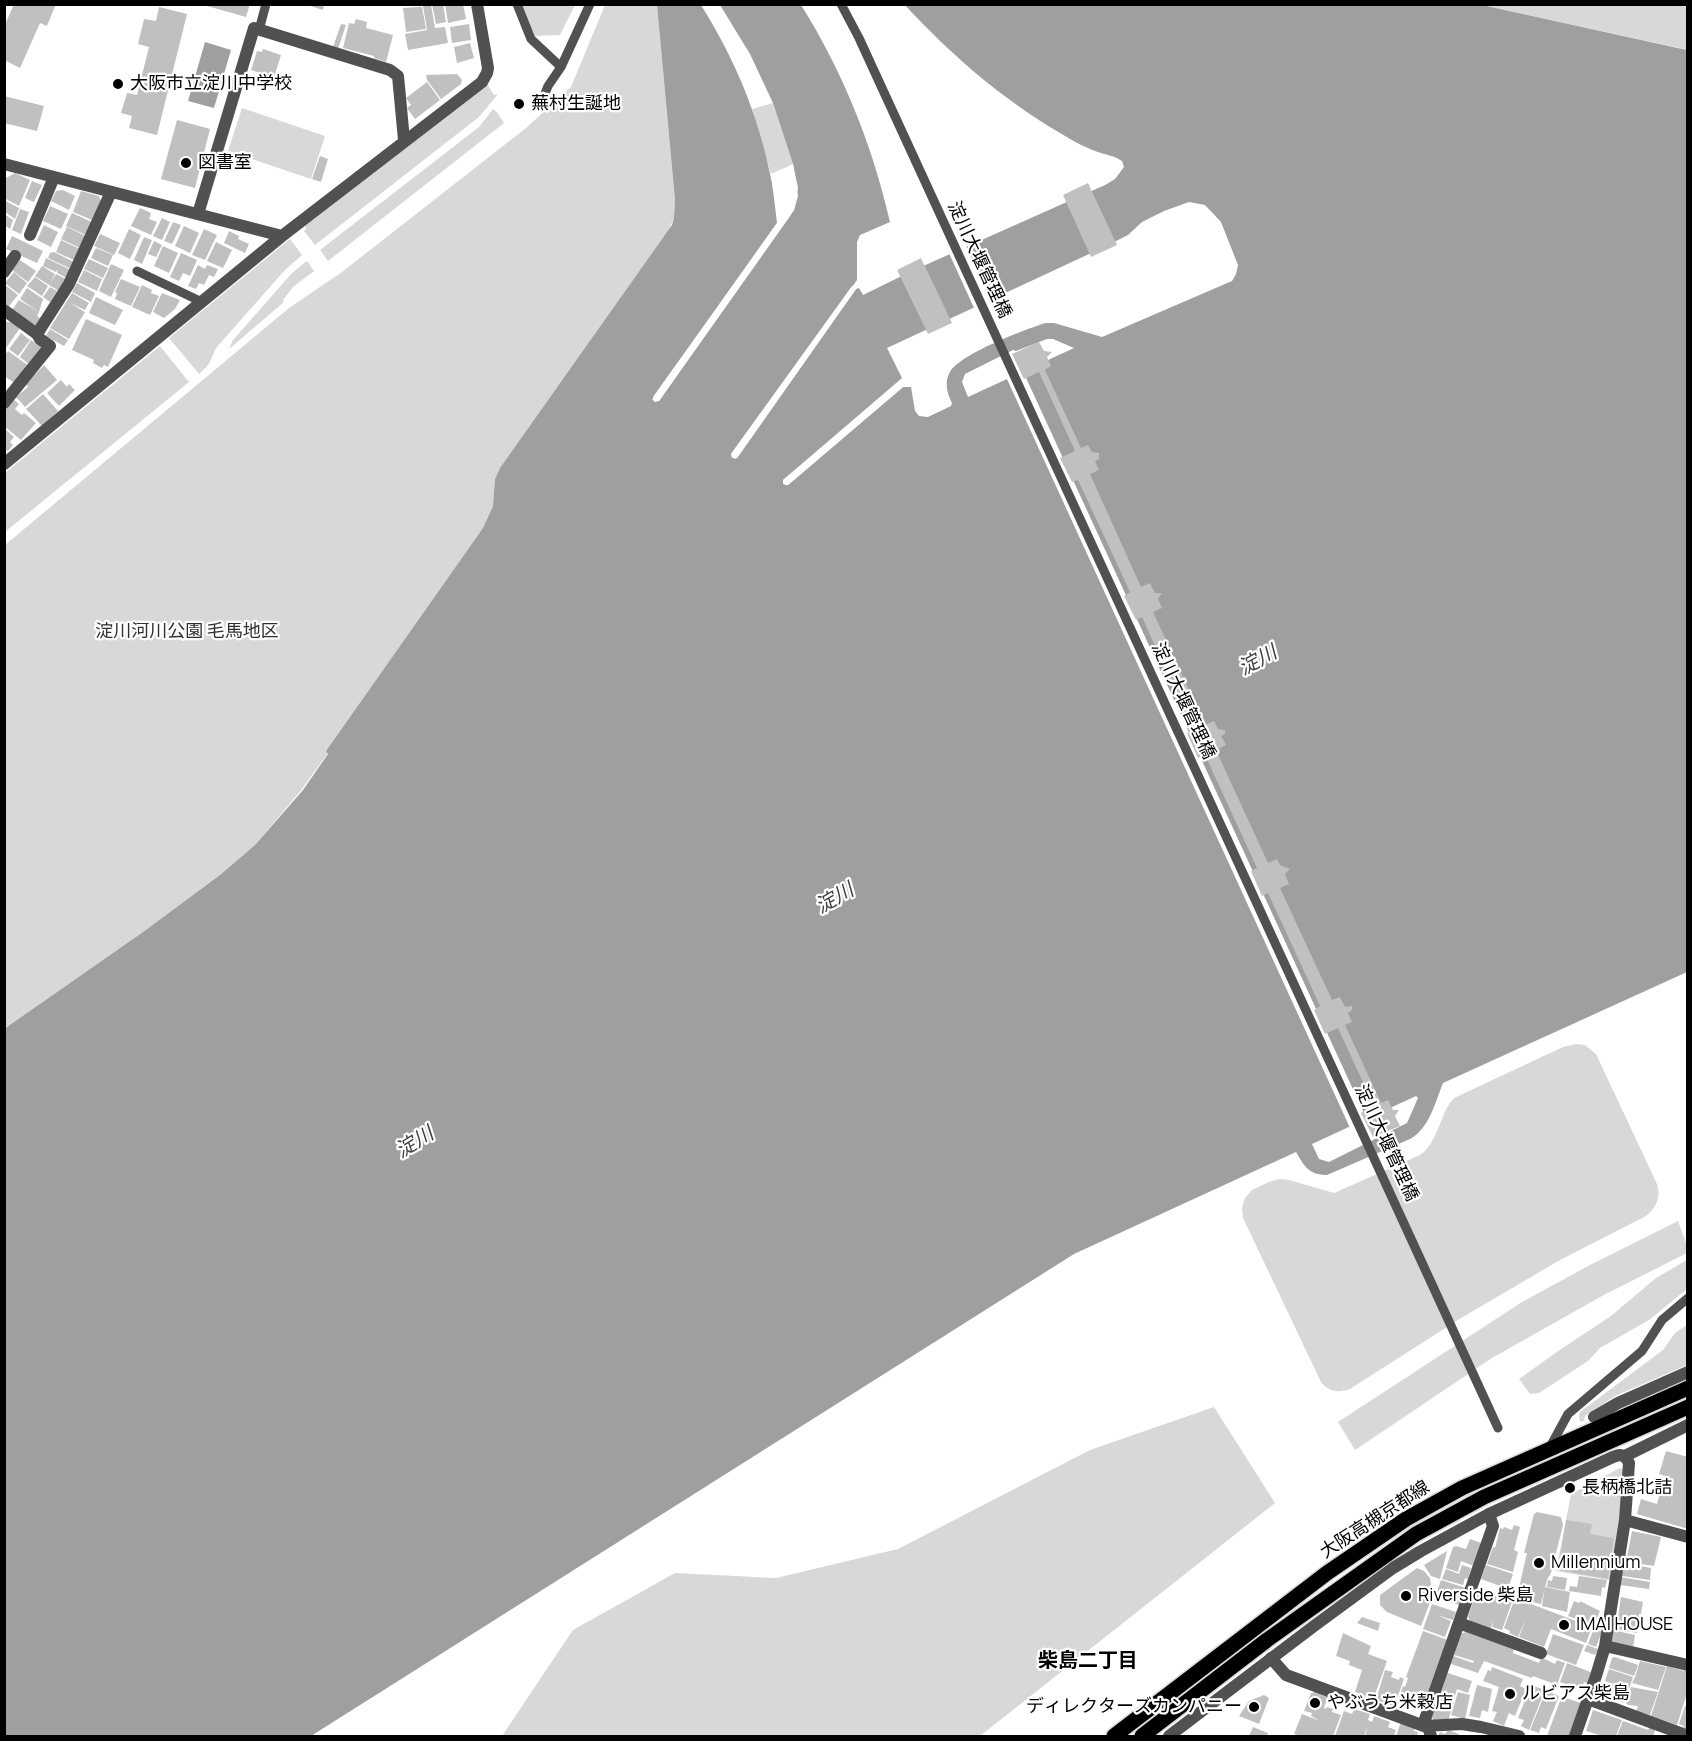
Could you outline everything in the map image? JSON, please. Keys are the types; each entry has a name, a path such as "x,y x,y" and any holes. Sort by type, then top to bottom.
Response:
{"main road":[{"name":"大阪高槻京都線","path":"1114,1737 1327,1573 1406,1519 1462,1488 1688,1388"},
{"name":"大阪高槻京都線","path":"1142,1737 1267,1640 1416,1534 1484,1497 1688,1407"}],"street":[{"path":"4,464 282,236 482,82 487,73 477,4"},
{"path":"198,214 254,28 390,70 398,76 404,140"},
{"path":"4,164 282,236"},
{"path":"30,235 54,177"},
{"path":"38,334 69,284 111,192"},
{"path":"4,272 15,256"},
{"path":"4,310 38,334 40,339 50,346 4,403"},
{"path":"1594,1417 1618,1403 1688,1372"},
{"path":"1169,1737 1393,1568 1449,1534 1613,1457 1625,1456 1688,1425"},
{"path":"1575,1737 1605,1646 1625,1520 1629,1463 1625,1456"},
{"path":"1430,1731 1425,1719 1493,1526 1489,1514"},
{"path":"1625,1520 1688,1537"},
{"path":"1459,1623 1541,1653"},
{"path":"1605,1646 1688,1665"},
{"path":"1271,1658 1286,1675 1430,1731 1462,1724 1481,1726 1518,1737"},
{"path":"1588,1699 1688,1736"}],"lane":[{"path":"259,30 266,4"},
{"path":"517,4 531,39 561,67"},
{"path":"542,101 548,86 561,67 590,4"},
{"name":"淀川大堰管理橋","path":"841,4 864,49 1498,1428"},
{"path":"137,271 202,302"},
{"path":"1549,1449 1568,1414 1642,1352 1662,1320 1688,1298"}],"green space":[{"path":"522,5 575,5 560,35 535,36"},
{"name":"淀川河川公園 毛馬地区","path":"605,5 657,5 675,200 674,217 667,235 500,468 495,479 493,506 483,528 326,751 328,753 302,789 255,845 220,875 4,1029 5,545 289,308 342,272 526,128 571,87"},
{"path":"1482,5 1687,5 1687,50 1680,48"},
{"path":"487,84 494,95 498,94 479,117 315,245 304,231 305,226"},
{"path":"773,103 793,164 771,174 752,109"},
{"path":"242,108 325,136 311,179 228,151"},
{"path":"493,109 504,123 328,261 320,250 479,127"},
{"path":"290,239 302,255 285,270 216,348 209,364 199,374 169,338"},
{"path":"307,261 314,271 293,287 283,300 284,302 229,349 233,340 292,273"},
{"path":"160,346 189,382 5,532 5,473"},
{"path":"1576,1044 1585,1045 1596,1054 1657,1184 1658,1197 1653,1209 1646,1216 1560,1260 1461,1318 1350,1389 1338,1391 1327,1388 1321,1382 1243,1218 1242,1208 1245,1198 1252,1190 1279,1179 1334,1193 1420,1155 1431,1143 1454,1098 1563,1047"},
{"path":"1678,1221 1687,1246 1687,1253 1602,1296 1492,1358 1355,1450 1338,1422 1522,1302"},
{"path":"1687,1260 1687,1289 1649,1320 1600,1348 1588,1361 1539,1393 1530,1394 1519,1379 1611,1316 1656,1278"},
{"path":"1687,1325 1687,1365 1615,1396 1585,1416 1584,1421 1580,1422 1580,1412 1663,1350 1675,1333"},
{"path":"1214,1407 1275,1503 980,1736 502,1736 573,1630 675,1573 776,1578 898,1549 1090,1450"},
{"path":"1620,1468 1624,1470 1620,1519 1610,1580 1556,1571 1571,1494"}],"water":[{"name":"淀川","path":"657,5 701,5 729,56 751,107 767,160 778,217 777,223 652,400 659,401 788,219 794,210 798,196 793,164 773,103 750,54 720,5 801,5 830,56 854,109 883,193 890,222 860,235 857,242 857,280 731,454 735,459 856,289 859,288 863,295 1105,185 1115,179 1124,167 1122,161 1077,143 1018,106 978,75 905,5 1482,5 1687,50 1687,972 1443,1083 1427,1122 1417,1135 1410,1139 1327,1175 1321,1175 1308,1169 1296,1152 1074,1254 311,1736 5,1736 4,1029 220,875 255,845 303,790 328,754 326,751 483,528 493,506 495,479 500,468 672,225 675,200","holes":["1189,202 1205,205 1221,222 1238,265 1232,281 1102,337 1054,323 1045,323 993,343 966,358 950,372 947,384 951,406 928,417 919,416 915,411 911,387 903,387 788,485 785,485 783,480 902,378 887,348 1102,248 1128,235 1142,222","1047,339 1053,339 1074,348 968,397 962,382 965,374 1013,350 1016,351","1416,1096 1418,1098 1407,1123 1329,1162 1319,1159 1312,1144"]},
{"path":"205,42 231,50 214,108 188,101"}],"pier":[{"path":"793,164 798,188 794,210 659,401 654,402 653,397 777,223 771,174 774,173 781,217 780,224 791,209 795,196 790,166"},
{"path":"965,244 991,302 975,310 948,251"},
{"path":"852,286 856,289 737,458 732,458 731,454"},
{"path":"1022,369 1368,1122 1351,1130 1006,377"},
{"path":"900,382 903,387 788,485 783,484 783,480"}],"building":[{"path":"14,4 56,4 47,26 40,23 20,68 4,60 4,27"},
{"path":"200,4 250,4 246,17"},
{"path":"304,4 324,4 323,10"},
{"path":"432,4 443,4 446,22 436,24"},
{"path":"445,4 463,4 466,19 448,23"},
{"path":"431,5 435,28 445,27 448,43 408,50 405,34 427,30 423,6"},
{"path":"159,7 187,14 157,135 129,128 132,116 121,113 127,93 137,95 149,47 138,44 144,19 156,21"},
{"path":"422,7 426,29 406,32 403,8"},
{"path":"356,19 367,22 366,28 393,35 386,62 374,56 343,48 349,23 354,24"},
{"path":"341,24 346,25 338,49 333,47"},
{"path":"469,24 471,40 452,43 450,27"},
{"path":"470,43 474,58 457,63 454,47"},
{"path":"263,49 281,55 273,80 266,78 267,75 251,70 257,51 262,52"},
{"path":"457,74 462,80 461,84 441,99 427,80 426,75"},
{"path":"427,82 440,100 415,119 407,108 411,105 406,98"},
{"path":"4,96 44,106 37,131 4,123"},
{"path":"177,120 210,129 195,188 161,179"},
{"path":"320,156 328,159 321,182 312,179"},
{"path":"15,173 30,180 19,206 4,198 4,179"},
{"path":"32,181 42,185 34,202 25,198"},
{"path":"1088,183 1117,245 1091,257 1063,195"},
{"path":"63,190 75,196 69,210 51,201 56,191"},
{"path":"81,191 99,196 101,201 92,220 73,212"},
{"path":"4,200 19,208 15,219 4,211"},
{"path":"50,206 68,214 61,229 43,221"},
{"path":"140,208 151,213 149,219 157,222 151,235 131,226"},
{"path":"20,209 29,212 21,234 12,230"},
{"path":"72,213 92,222 86,235 66,226"},
{"path":"4,214 13,220 10,229 4,225"},
{"path":"162,218 170,222 162,240 153,236"},
{"path":"173,222 181,225 172,244 164,241"},
{"path":"44,225 58,232 51,247 37,240"},
{"path":"184,226 199,233 190,253 175,246"},
{"path":"67,227 86,236 80,248 61,239"},
{"path":"129,229 141,235 130,259 118,253"},
{"path":"204,229 217,235 205,260 192,255"},
{"path":"229,231 239,236 238,239 249,244 245,253 224,243"},
{"path":"100,234 120,243 114,255 94,246"},
{"path":"12,236 43,251 37,263 6,249"},
{"path":"144,237 152,240 142,264 134,260"},
{"path":"61,240 80,249 74,260 56,252"},
{"path":"154,241 162,245 156,257 148,254"},
{"path":"216,242 232,250 223,268 207,261"},
{"path":"163,246 178,253 169,273 154,266"},
{"path":"96,248 113,255 108,266 91,258"},
{"path":"54,252 74,262 71,269 48,258 50,253"},
{"path":"181,253 197,260 190,276 183,273 179,281 170,277"},
{"path":"46,258 71,270 67,278 57,273 58,269 56,272 43,266"},
{"path":"921,258 952,323 928,334 897,270"},
{"path":"89,259 108,268 103,278 84,269"},
{"path":"20,260 36,271 28,282 12,270"},
{"path":"111,264 124,270 111,297 99,291"},
{"path":"198,265 205,269 207,265 218,269 214,277 209,275 204,285 199,283 196,289 188,286"},
{"path":"42,266 55,274 49,285 35,276"},
{"path":"84,270 102,279 97,291 78,282"},
{"path":"14,272 27,283 19,294 5,283"},
{"path":"56,274 66,279 59,291 49,285"},
{"path":"35,277 48,286 42,296 27,286"},
{"path":"121,279 140,287 131,306 115,299 117,293 115,292"},
{"path":"77,283 95,293 91,302 72,292"},
{"path":"4,284 18,295 9,306 4,303"},
{"path":"142,285 152,290 151,293 159,296 150,315 132,307"},
{"path":"50,287 57,291 50,302 43,297"},
{"path":"27,288 43,299 39,312 20,299"},
{"path":"72,293 89,303 85,310 70,303 85,312 69,339 50,328"},
{"path":"162,293 180,300 175,309 164,318 153,312"},
{"path":"96,297 123,310 115,325 89,313"},
{"path":"19,300 39,312 37,316 41,319 38,325 34,325 12,310"},
{"path":"86,319 122,335 108,367 104,365 102,368 93,363 94,360 72,350"},
{"path":"4,322 11,322 20,328 4,351"},
{"path":"50,329 68,340 64,346 46,336"},
{"path":"21,333 30,340 18,356 9,349"},
{"path":"31,340 43,348 30,365 20,357"},
{"path":"1039,342 1044,351 1052,352 1047,357 1051,366 1045,370 1081,448 1088,445 1092,452 1099,453 1099,459 1095,461 1099,470 1090,474 1141,587 1150,583 1155,593 1162,593 1158,599 1162,608 1153,612 1205,725 1214,721 1218,729 1225,730 1225,734 1221,736 1226,745 1216,750 1268,863 1277,859 1280,865 1290,869 1285,874 1289,884 1280,888 1332,1000 1340,997 1345,1007 1352,1006 1352,1010 1348,1013 1352,1022 1345,1025 1381,1103 1388,1100 1393,1110 1399,1110 1395,1116 1400,1126 1373,1137 1361,1113 1374,1106 1338,1028 1325,1034 1314,1010 1320,1006 1268,893 1262,896 1251,871 1257,868 1205,755 1198,758 1187,733 1193,730 1142,617 1136,620 1124,596 1130,592 1078,480 1072,482 1060,458 1075,451 1039,372 1024,379 1012,354"},
{"path":"8,351 29,366 16,384 4,376 4,356"},
{"path":"44,365 57,380 25,407 16,397 28,387 26,384"},
{"path":"61,380 67,387 69,384 75,390 59,406 47,393"},
{"path":"43,394 58,411 42,426 26,409"},
{"path":"13,399 19,404 15,409 36,423 21,440 4,426 4,409"},
{"path":"4,428 14,437 10,442 13,445 8,451 4,448"},
{"path":"1666,1451 1688,1457 1688,1529 1637,1514 1641,1499 1657,1504 1665,1476 1659,1474"},
{"name":"Millennium","path":"1537,1512 1561,1517 1563,1525 1541,1604 1524,1600 1526,1593 1518,1592 1527,1553 1524,1553 1534,1514"},
{"path":"1566,1520 1592,1524 1590,1534 1614,1538 1608,1579 1558,1570"},
{"path":"1514,1525 1520,1527 1514,1550 1518,1552 1513,1572 1487,1564 1493,1547 1495,1548 1500,1528 1512,1530"},
{"path":"1632,1531 1661,1537 1654,1566 1626,1562"},
{"path":"1470,1539 1481,1543 1474,1566 1461,1561 1458,1572 1446,1568 1453,1547 1466,1549"},
{"path":"1447,1551 1440,1579 1431,1576 1424,1565"},
{"path":"1624,1563 1651,1568 1650,1580 1622,1576"},
{"path":"1462,1565 1471,1568 1468,1579 1465,1578 1463,1585 1442,1579 1446,1569 1459,1574"},
{"path":"1486,1565 1513,1574 1508,1589 1481,1579"},
{"name":"Riverside 柴島","path":"1417,1568 1424,1571 1430,1578 1431,1585 1427,1593 1433,1595 1421,1626 1387,1612 1380,1605 1380,1595"},
{"path":"1553,1576 1567,1578 1565,1590 1547,1587 1548,1580 1552,1581"},
{"path":"1579,1576 1607,1580 1605,1588 1602,1587 1601,1596 1569,1591 1570,1586 1577,1587"},
{"path":"1620,1577 1650,1582 1649,1589 1620,1585"},
{"path":"1441,1580 1466,1588 1459,1605 1435,1597"},
{"path":"1545,1587 1570,1592 1567,1612 1542,1606"},
{"path":"1477,1590 1512,1602 1502,1630 1492,1627 1494,1621 1490,1629 1471,1622 1468,1617"},
{"path":"1621,1597 1643,1602 1637,1633 1612,1628 1613,1624 1617,1624"},
{"path":"1515,1598 1592,1627 1586,1643 1551,1629 1544,1647 1519,1637 1526,1619 1518,1637 1509,1633 1510,1631 1504,1628"},
{"path":"1574,1601 1579,1603 1580,1601 1600,1611 1594,1625 1568,1616"},
{"path":"1432,1604 1456,1612 1453,1620 1437,1615 1451,1621 1445,1637 1423,1629"},
{"path":"1362,1617 1380,1623 1378,1631 1357,1623"},
{"path":"1594,1628 1602,1632 1596,1647 1588,1644"},
{"path":"1613,1630 1635,1635 1633,1648 1611,1644"},
{"path":"1423,1631 1448,1640 1424,1708 1398,1701 1403,1686 1405,1687 1408,1678 1406,1677"},
{"path":"1466,1632 1514,1649 1510,1663 1513,1653 1539,1663 1541,1657 1555,1664 1557,1660 1565,1663 1557,1685 1484,1661 1478,1673 1451,1664 1453,1656 1473,1663 1474,1661 1454,1655 1460,1634"},
{"path":"1343,1633 1371,1646 1368,1654 1387,1661 1372,1703 1364,1700 1366,1696 1355,1692 1362,1670 1349,1665 1350,1661 1336,1656"},
{"path":"1553,1634 1584,1645 1576,1665 1546,1654"},
{"path":"1587,1645 1598,1649 1595,1655 1584,1651"},
{"path":"1612,1658 1638,1665 1634,1676 1609,1668"},
{"path":"1640,1661 1666,1667 1658,1690 1632,1683"},
{"path":"1567,1663 1593,1673 1589,1684 1584,1682 1581,1690 1560,1682"},
{"path":"1667,1666 1688,1670 1688,1690 1677,1725 1651,1716"},
{"name":"ルビアス柴島","path":"1492,1667 1523,1679 1520,1686 1526,1689 1515,1716 1509,1713 1504,1726 1493,1721 1497,1712 1492,1711 1499,1687 1483,1681"},
{"path":"1609,1669 1633,1677 1629,1689 1605,1681"},
{"path":"1385,1670 1393,1672 1391,1677 1404,1679 1393,1710 1387,1707 1388,1704 1376,1700"},
{"path":"1445,1672 1472,1681 1468,1693 1457,1689 1454,1698 1451,1697 1450,1699 1454,1701 1448,1721 1433,1720 1429,1717 1436,1693 1440,1694"},
{"path":"1604,1682 1629,1690 1624,1703 1603,1695 1604,1692 1601,1692"},
{"path":"1477,1685 1492,1689 1488,1712 1482,1710 1480,1718 1469,1716"},
{"path":"1531,1685 1545,1690 1529,1730 1521,1726 1524,1720 1518,1718"},
{"path":"1631,1687 1658,1692 1650,1715 1636,1711 1638,1706 1626,1703"},
{"path":"1314,1690 1328,1695 1325,1709 1327,1707 1333,1709 1332,1712 1341,1715 1333,1736 1294,1734 1302,1714 1320,1721 1311,1716 1312,1713 1304,1711"},
{"path":"1546,1691 1559,1696 1546,1729 1541,1727 1539,1733 1530,1730"},
{"path":"1458,1692 1470,1695 1465,1719 1451,1715"},
{"path":"1264,1695 1269,1698 1259,1724 1239,1716 1249,1701"},
{"path":"1566,1698 1584,1704 1569,1736 1547,1736 1560,1701 1565,1702"},
{"path":"1685,1706 1688,1707 1688,1731 1679,1724"},
{"path":"1354,1709 1370,1714 1368,1720 1372,1722 1374,1716 1390,1722 1388,1727 1396,1730 1394,1736 1365,1736 1368,1725 1364,1736 1335,1736 1344,1711 1352,1714"},
{"path":"1593,1710 1622,1720 1616,1736 1603,1736 1586,1731"},
{"path":"1623,1721 1648,1730 1650,1726 1656,1728 1653,1736 1617,1736"},
{"path":"1401,1722 1415,1727 1414,1731 1418,1732 1417,1736 1396,1736"},
{"path":"1253,1727 1268,1733 1267,1736 1249,1736"},
{"path":"1448,1730 1459,1734 1458,1736 1438,1736 1440,1732 1445,1734"}],"place":[{"name":"大阪市立淀川中学校","path":"118,84"},
{"name":"蕪村生誕地","path":"519,104"},
{"name":"図書室","path":"186,163"},
{"name":"長柄橋北詰","path":"1570,1488"},
{"name":"Millennium","path":"1539,1563"},
{"name":"Riverside 柴島","path":"1406,1596"},
{"name":"IMAI HOUSE","path":"1564,1625"},
{"name":"ルビアス柴島","path":"1510,1694"},
{"name":"やぶうち米穀店","path":"1315,1703"},
{"name":"ディレクターズカンパニー","path":"1254,1707"}],"district":[{"name":"柴島二丁目","path":"1088,1661"}]}
